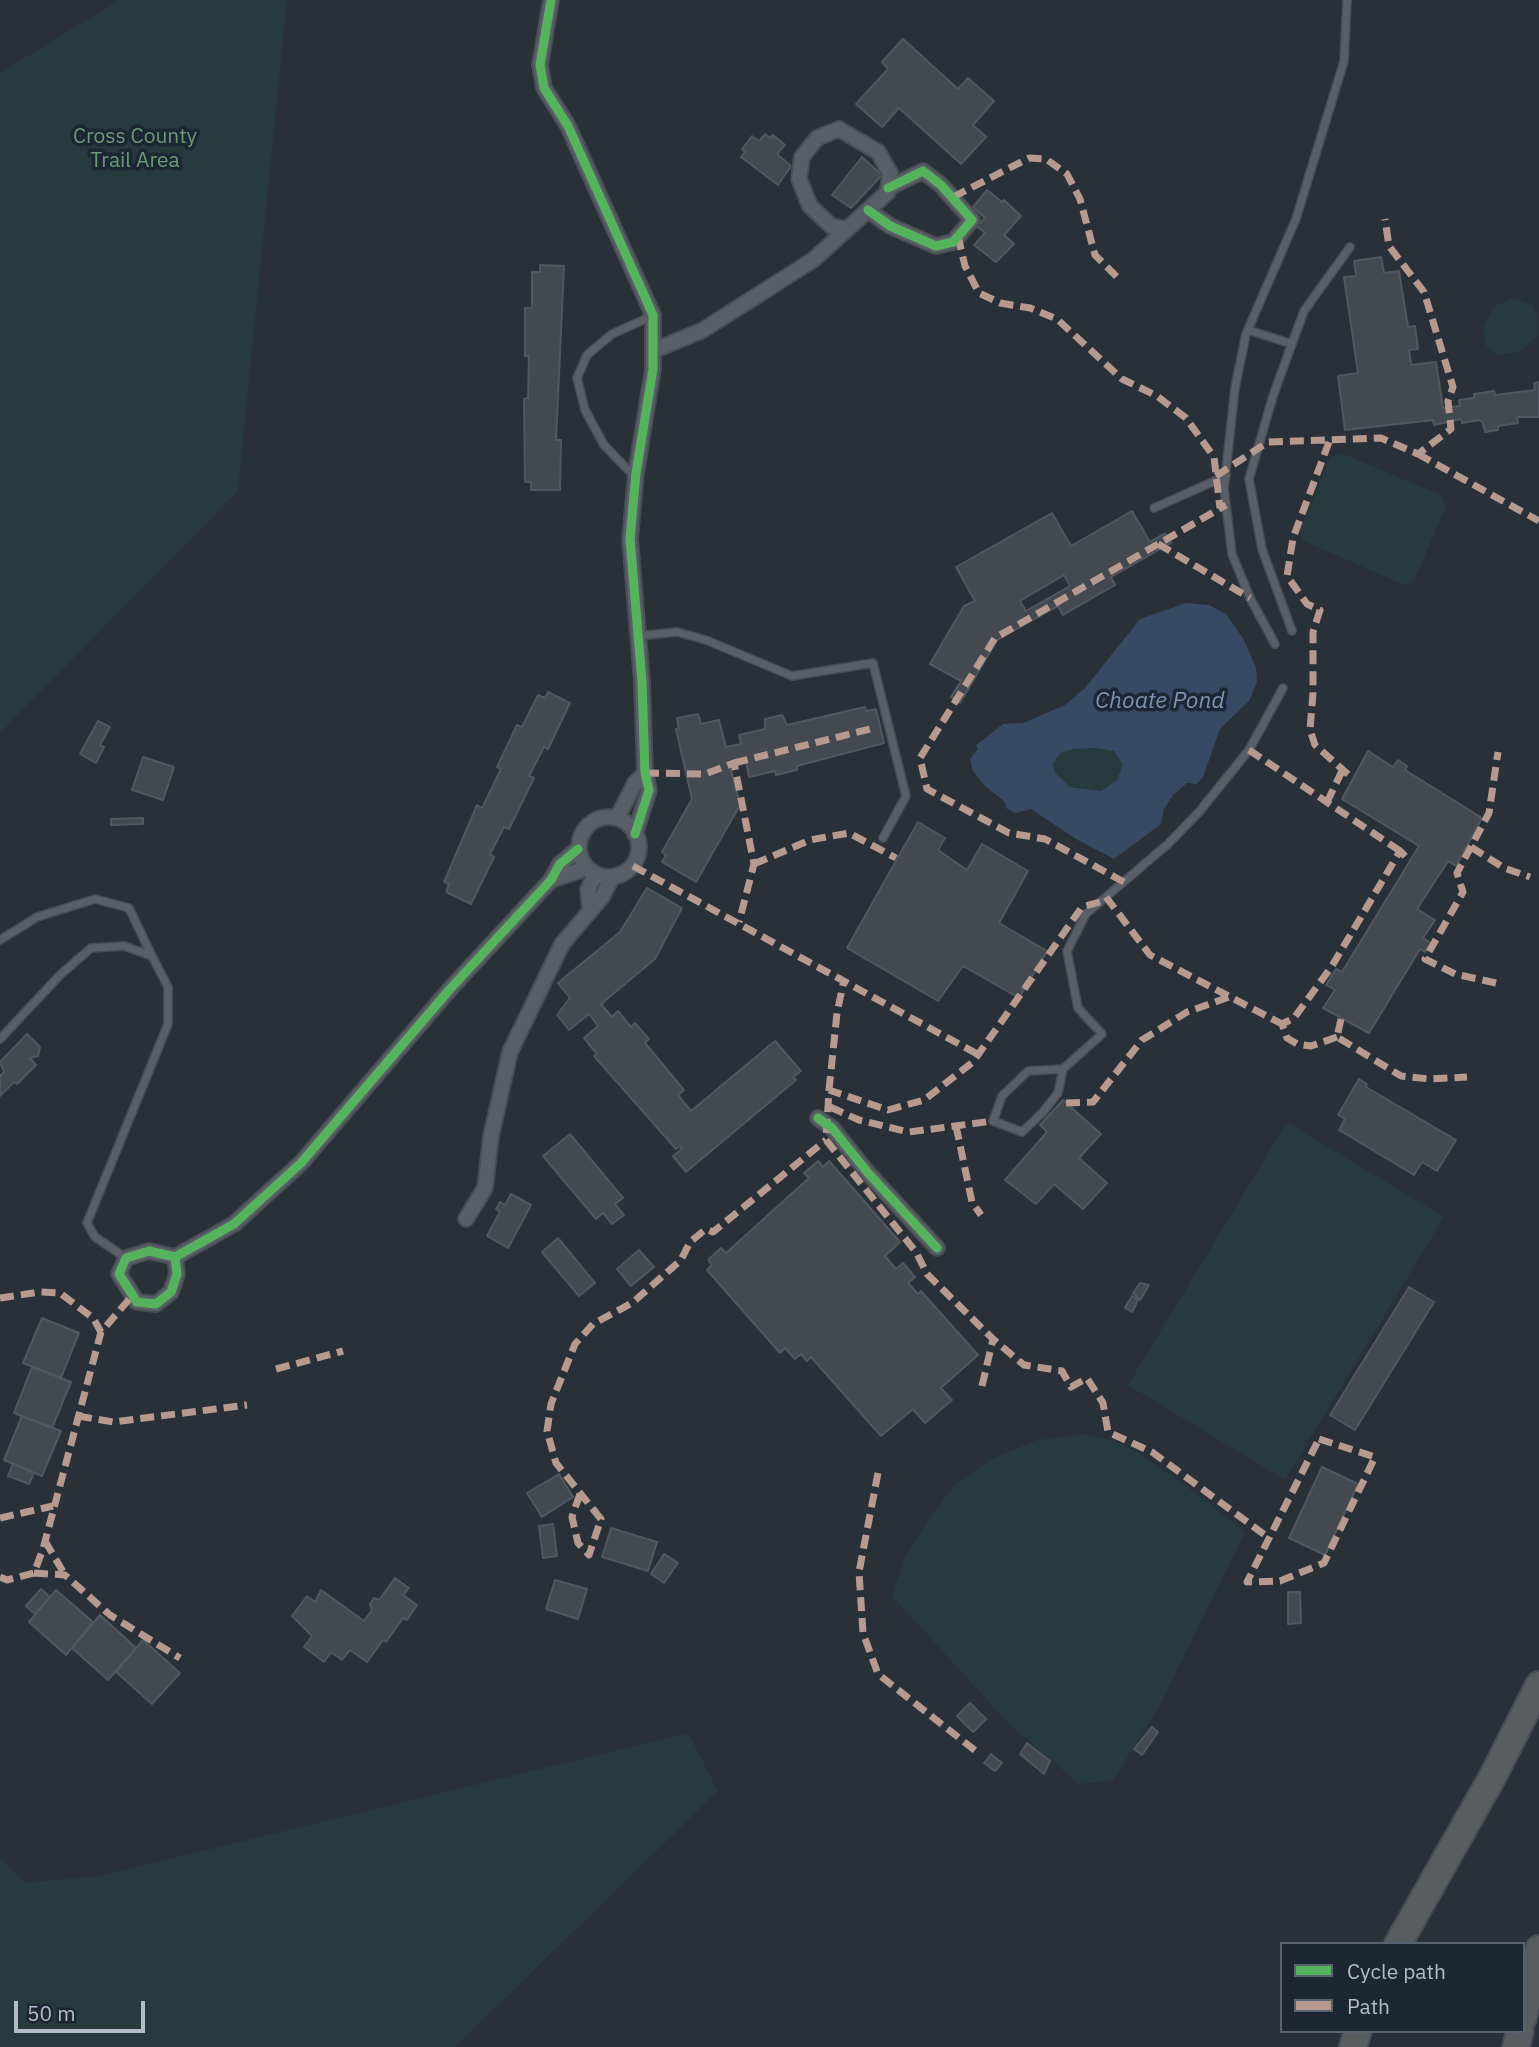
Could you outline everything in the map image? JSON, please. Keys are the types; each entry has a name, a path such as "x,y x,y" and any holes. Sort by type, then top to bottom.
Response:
{"highway":[{"path":"1399,1942 1493,1776 1539,1685"},
{"path":"1525,2009 1539,1949"}],"street":[{"path":"551,0 540,65 544,88 568,126 653,315 653,369 636,472 630,538 642,682 645,773 649,790 635,834 639,850 637,858 627,871 612,877 591,871 551,880"},
{"path":"846,229 831,226 810,206 799,179 802,157 817,138 839,129 878,152 890,173 888,188"},
{"path":"653,351 703,330 813,260 888,188 923,171 941,185 972,220 953,242 936,246 890,226 868,210"},
{"path":"617,818 635,783 645,773"},
{"path":"175,1257 177,1274 171,1292 156,1304 137,1302 131,1297 119,1274 126,1258 149,1251 175,1257 234,1224 301,1163 450,989 551,880 560,864 579,849 583,831 590,824 598,819 617,818 635,834"},
{"path":"579,849 591,871 588,890 590,908"},
{"path":"466,1219 485,1188 491,1136 510,1052 562,944 602,897 612,877"},
{"path":"818,1118 832,1128 868,1173 937,1248"}],"lane":[{"path":"1275,644 1250,598 1232,554 1224,488 1235,388 1248,330 1296,219 1338,82 1344,61 1347,0"},
{"path":"1292,631 1262,549 1249,479 1304,311 1350,247"},
{"path":"636,472 628,470 604,444 585,410 577,378 587,355 612,334 653,315"},
{"path":"1248,330 1292,344"},
{"path":"1154,508 1226,476"},
{"path":"637,636 677,632 706,640 792,676 873,663 906,796 883,838"},
{"path":"1063,1069 1028,1071 1002,1097 993,1121 1022,1132 1058,1093 1063,1069 1102,1034 1078,1009 1067,951 1086,914 1168,844 1199,812 1249,750 1283,688"},
{"path":"0,940 37,918 94,899 129,908 167,987 168,1024 87,1223 95,1237 126,1258"},
{"path":"0,1039 60,975 91,948 124,946 152,956"}],"green space":[{"name":"Cross County Trail Area","path":"119,0 287,0 238,491 0,733 0,73"},
{"path":"1513,298 1532,305 1538,316 1537,337 1519,352 1498,355 1486,346 1483,329 1494,307"},
{"path":"1341,453 1441,495 1446,506 1414,581 1404,585 1304,541 1299,531 1331,457"},
{"path":"1097,748 1114,751 1123,765 1117,780 1101,791 1070,787 1055,773 1053,764 1060,753"},
{"path":"1287,1122 1444,1217 1285,1480 1128,1385"},
{"path":"1086,1434 1124,1444 1172,1475 1245,1532 1160,1705 1113,1780 1079,1784 1012,1727 892,1596 904,1559 931,1515 956,1484 991,1459 1037,1440"},
{"path":"688,1733 718,1791 455,2047 0,2047 0,1858 25,1883 99,1876"}],"water":[{"name":"Choate Pond","path":"1186,603 1209,605 1226,614 1244,640 1256,668 1257,682 1249,701 1220,729 1203,777 1197,784 1187,783 1173,795 1164,809 1161,824 1114,859 1076,839 1031,809 1015,813 1006,808 1005,802 985,786 973,771 970,759 978,749 976,745 1003,724 1023,723 1065,705 1085,688 1140,619","holes":["1097,748 1114,751 1123,765 1117,780 1101,791 1070,787 1055,773 1053,764 1060,753"]}],"building":[{"path":"903,39 958,89 968,78 994,101 973,125 986,137 961,164 899,108 882,127 856,104 888,69 882,62"},
{"path":"765,134 770,138 773,135 785,145 777,154 791,166 778,185 741,157 745,152 742,149 752,136 759,141"},
{"path":"862,157 882,175 851,208 832,195"},
{"path":"987,190 1002,202 1004,200 1021,216 1004,235 1014,244 996,262 974,245 985,233 977,226 985,218 973,207"},
{"path":"1381,257 1384,273 1399,271 1408,327 1415,326 1418,349 1409,350 1411,365 1436,362 1443,408 1460,406 1459,400 1474,398 1474,394 1494,391 1495,395 1535,390 1534,383 1539,382 1539,417 1517,417 1518,423 1498,426 1498,430 1485,432 1483,423 1479,420 1462,423 1461,419 1434,425 1433,420 1345,430 1338,376 1358,373 1344,277 1356,276 1354,261"},
{"path":"540,265 564,266 556,440 561,440 560,490 531,490 531,482 525,482 524,399 528,398 529,356 525,356 525,308 532,308 532,272 540,272"},
{"path":"1132,511 1150,542 1165,533 1171,543 1111,577 1115,585 1063,615 1058,606 997,640 960,703 951,697 961,681 930,664 964,606 975,601 956,567 1052,513 1071,546","holes":["1064,575 1070,586 1026,611 1020,601"]},
{"path":"548,692 570,703 548,749 544,747 529,776 534,778 509,829 504,827 490,854 494,857 471,904 446,892 449,884 444,882 477,805 482,808 501,769 497,767 517,725 522,727 538,695 545,698"},
{"path":"865,707 866,711 876,709 884,743 797,766 797,770 776,775 775,771 749,777 746,762 730,766 740,805 696,882 662,862 666,855 662,852 692,799 676,729 679,728 677,718 698,714 701,724 719,720 726,747 741,744 739,735 765,729 765,719 782,715 787,725"},
{"path":"98,721 110,727 100,745 104,747 96,763 80,754"},
{"path":"1368,751 1393,767 1398,760 1407,766 1405,770 1482,818 1456,866 1448,861 1417,909 1435,920 1423,938 1431,943 1425,952 1420,949 1369,1033 1323,1008 1335,990 1326,985 1336,969 1342,972 1419,846 1342,799"},
{"path":"143,757 174,767 163,800 132,790"},
{"path":"143,818 143,824 111,825 111,819"},
{"path":"918,822 945,838 938,850 967,870 982,844 1028,871 999,923 1047,951 1019,998 963,966 938,1001 847,948"},
{"path":"647,888 682,908 655,959 601,1004 612,1017 618,1011 631,1027 635,1023 649,1039 645,1043 684,1090 678,1095 691,1111 775,1041 801,1071 793,1077 796,1080 686,1172 673,1156 682,1149 680,1146 676,1149 594,1056 597,1054 584,1038 598,1026 589,1014 569,1030 557,1015 570,998 558,983 620,932"},
{"path":"27,1034 40,1047 38,1056 30,1058 36,1065 0,1096 0,1076 4,1072 0,1062"},
{"path":"1359,1079 1367,1084 1366,1087 1456,1140 1437,1171 1422,1162 1414,1175 1339,1130 1345,1119 1338,1115"},
{"path":"1063,1100 1101,1134 1079,1158 1107,1183 1083,1209 1054,1184 1036,1204 1005,1180 1047,1132 1040,1125"},
{"path":"570,1134 623,1198 615,1204 624,1215 612,1224 603,1213 596,1219 543,1156"},
{"path":"818,1161 823,1167 829,1161 900,1242 885,1256 896,1269 903,1263 915,1277 908,1283 918,1294 921,1291 978,1355 941,1388 952,1400 925,1423 913,1409 881,1436 811,1357 807,1361 801,1354 795,1359 785,1348 780,1353 707,1270 712,1265 708,1260 721,1248 726,1253 809,1178 804,1173"},
{"path":"511,1194 531,1205 508,1248 487,1236 500,1212 496,1209 500,1202 505,1205"},
{"path":"558,1238 595,1283 579,1296 542,1252"},
{"path":"639,1250 654,1267 631,1286 617,1269"},
{"path":"1140,1283 1149,1285 1140,1300 1133,1293"},
{"path":"1409,1287 1434,1302 1355,1430 1330,1415"},
{"path":"1132,1296 1138,1300 1132,1312 1125,1308"},
{"path":"42,1318 79,1333 61,1378 23,1363"},
{"path":"32,1367 71,1382 52,1428 14,1413"},
{"path":"22,1416 61,1431 42,1476 4,1460"},
{"path":"13,1464 34,1473 29,1484 8,1476"},
{"path":"1322,1467 1358,1484 1325,1555 1289,1538"},
{"path":"559,1474 573,1497 542,1517 527,1493"},
{"path":"553,1524 557,1556 543,1558 539,1526"},
{"path":"611,1528 657,1542 648,1571 602,1557"},
{"path":"664,1554 678,1563 664,1583 651,1574"},
{"path":"395,1578 409,1588 403,1595 417,1605 407,1620 403,1618 386,1642 383,1640 367,1662 350,1650 342,1660 331,1652 324,1662 304,1647 312,1636 292,1616 307,1596 315,1602 321,1590 364,1621 372,1610 370,1604 374,1598 379,1600"},
{"path":"555,1580 587,1589 578,1619 546,1609"},
{"path":"41,1589 50,1597 35,1614 26,1606"},
{"path":"56,1590 93,1622 66,1655 29,1622"},
{"path":"1288,1592 1300,1592 1301,1623 1288,1624"},
{"path":"100,1615 136,1648 108,1680 72,1648"},
{"path":"143,1640 180,1673 152,1704 116,1672"},
{"path":"970,1703 986,1719 973,1732 957,1716"},
{"path":"1152,1727 1158,1732 1142,1755 1134,1749"},
{"path":"1027,1743 1050,1761 1044,1774 1020,1754"},
{"path":"991,1754 1002,1763 995,1771 984,1763"}],"marked path":[{"path":"953,197 1029,158 1046,159 1067,174 1080,199 1095,255 1119,279"},
{"path":"1216,476 1268,442 1381,438 1418,454 1451,429 1448,401 1453,387 1424,292 1389,246 1385,219"},
{"path":"958,236 965,266 979,293 1000,303 1030,308 1057,319 1122,379 1157,396 1186,418 1214,457 1220,508"},
{"path":"1329,442 1293,538 1287,576 1307,604 1320,610 1313,632 1310,730 1315,745 1351,777"},
{"path":"1418,454 1539,521"},
{"path":"1124,882 1045,839 1009,833 927,789 920,758 995,638 1226,505"},
{"path":"1158,544 1250,598"},
{"path":"734,763 870,729"},
{"path":"1249,750 1400,851"},
{"path":"1496,983 1455,974 1425,959 1463,892 1457,873 1489,813 1498,752"},
{"path":"645,773 705,774 734,763 754,864 739,922"},
{"path":"1327,802 1343,769"},
{"path":"754,864 810,840 849,833 896,858"},
{"path":"1471,847 1504,868 1530,877"},
{"path":"1337,1037 1311,1046 1297,1044 1287,1038 1282,1024 1294,1018 1332,966 1400,851 1410,861"},
{"path":"633,866 981,1056"},
{"path":"1106,897 1150,955 1282,1024"},
{"path":"1100,902 1082,907 973,1062 924,1100 888,1110 829,1090 826,1140 916,1252 927,1274 993,1339 1024,1365 1062,1371 1071,1387 1087,1378 1103,1403 1108,1432 1152,1452 1269,1538"},
{"path":"829,1090 837,1013 844,980"},
{"path":"1066,1103 1093,1102 1142,1040 1187,1012 1229,997"},
{"path":"1341,1019 1337,1037 1401,1076 1430,1079 1467,1077"},
{"path":"830,1107 859,1120 909,1132 993,1121"},
{"path":"956,1126 972,1202 981,1215"},
{"path":"580,1494 572,1517 578,1543 589,1555 601,1519 556,1463 547,1431 551,1404 575,1344 593,1324 632,1303 681,1260 690,1242 706,1229 713,1232 826,1140"},
{"path":"0,1298 40,1292 60,1293 93,1318 101,1332"},
{"path":"0,1577 7,1580 34,1573 43,1549 101,1332 131,1297"},
{"path":"982,1386 993,1339"},
{"path":"276,1369 343,1351"},
{"path":"78,1416 113,1422 247,1405"},
{"path":"1319,1439 1375,1457 1324,1563 1280,1581 1247,1582 1319,1439"},
{"path":"878,1473 859,1572 863,1633 878,1674 977,1752"},
{"path":"0,1518 53,1506"},
{"path":"45,1541 65,1575"},
{"path":"34,1573 65,1575 110,1615 180,1658"}],"cycle path":[{"path":"551,0 540,65 544,88 568,126 653,315 653,369 636,473 630,539 642,682 645,773 649,790 635,834"},
{"path":"868,210 890,226 936,246 953,242 972,220 941,185 923,171 888,188"},
{"path":"175,1257 149,1251 126,1258 119,1274 137,1302 156,1304 171,1292 177,1274 175,1257 234,1224 301,1163 450,989 551,880 560,864 578,849"},
{"path":"818,1118 832,1128 868,1173 937,1248"}]}
